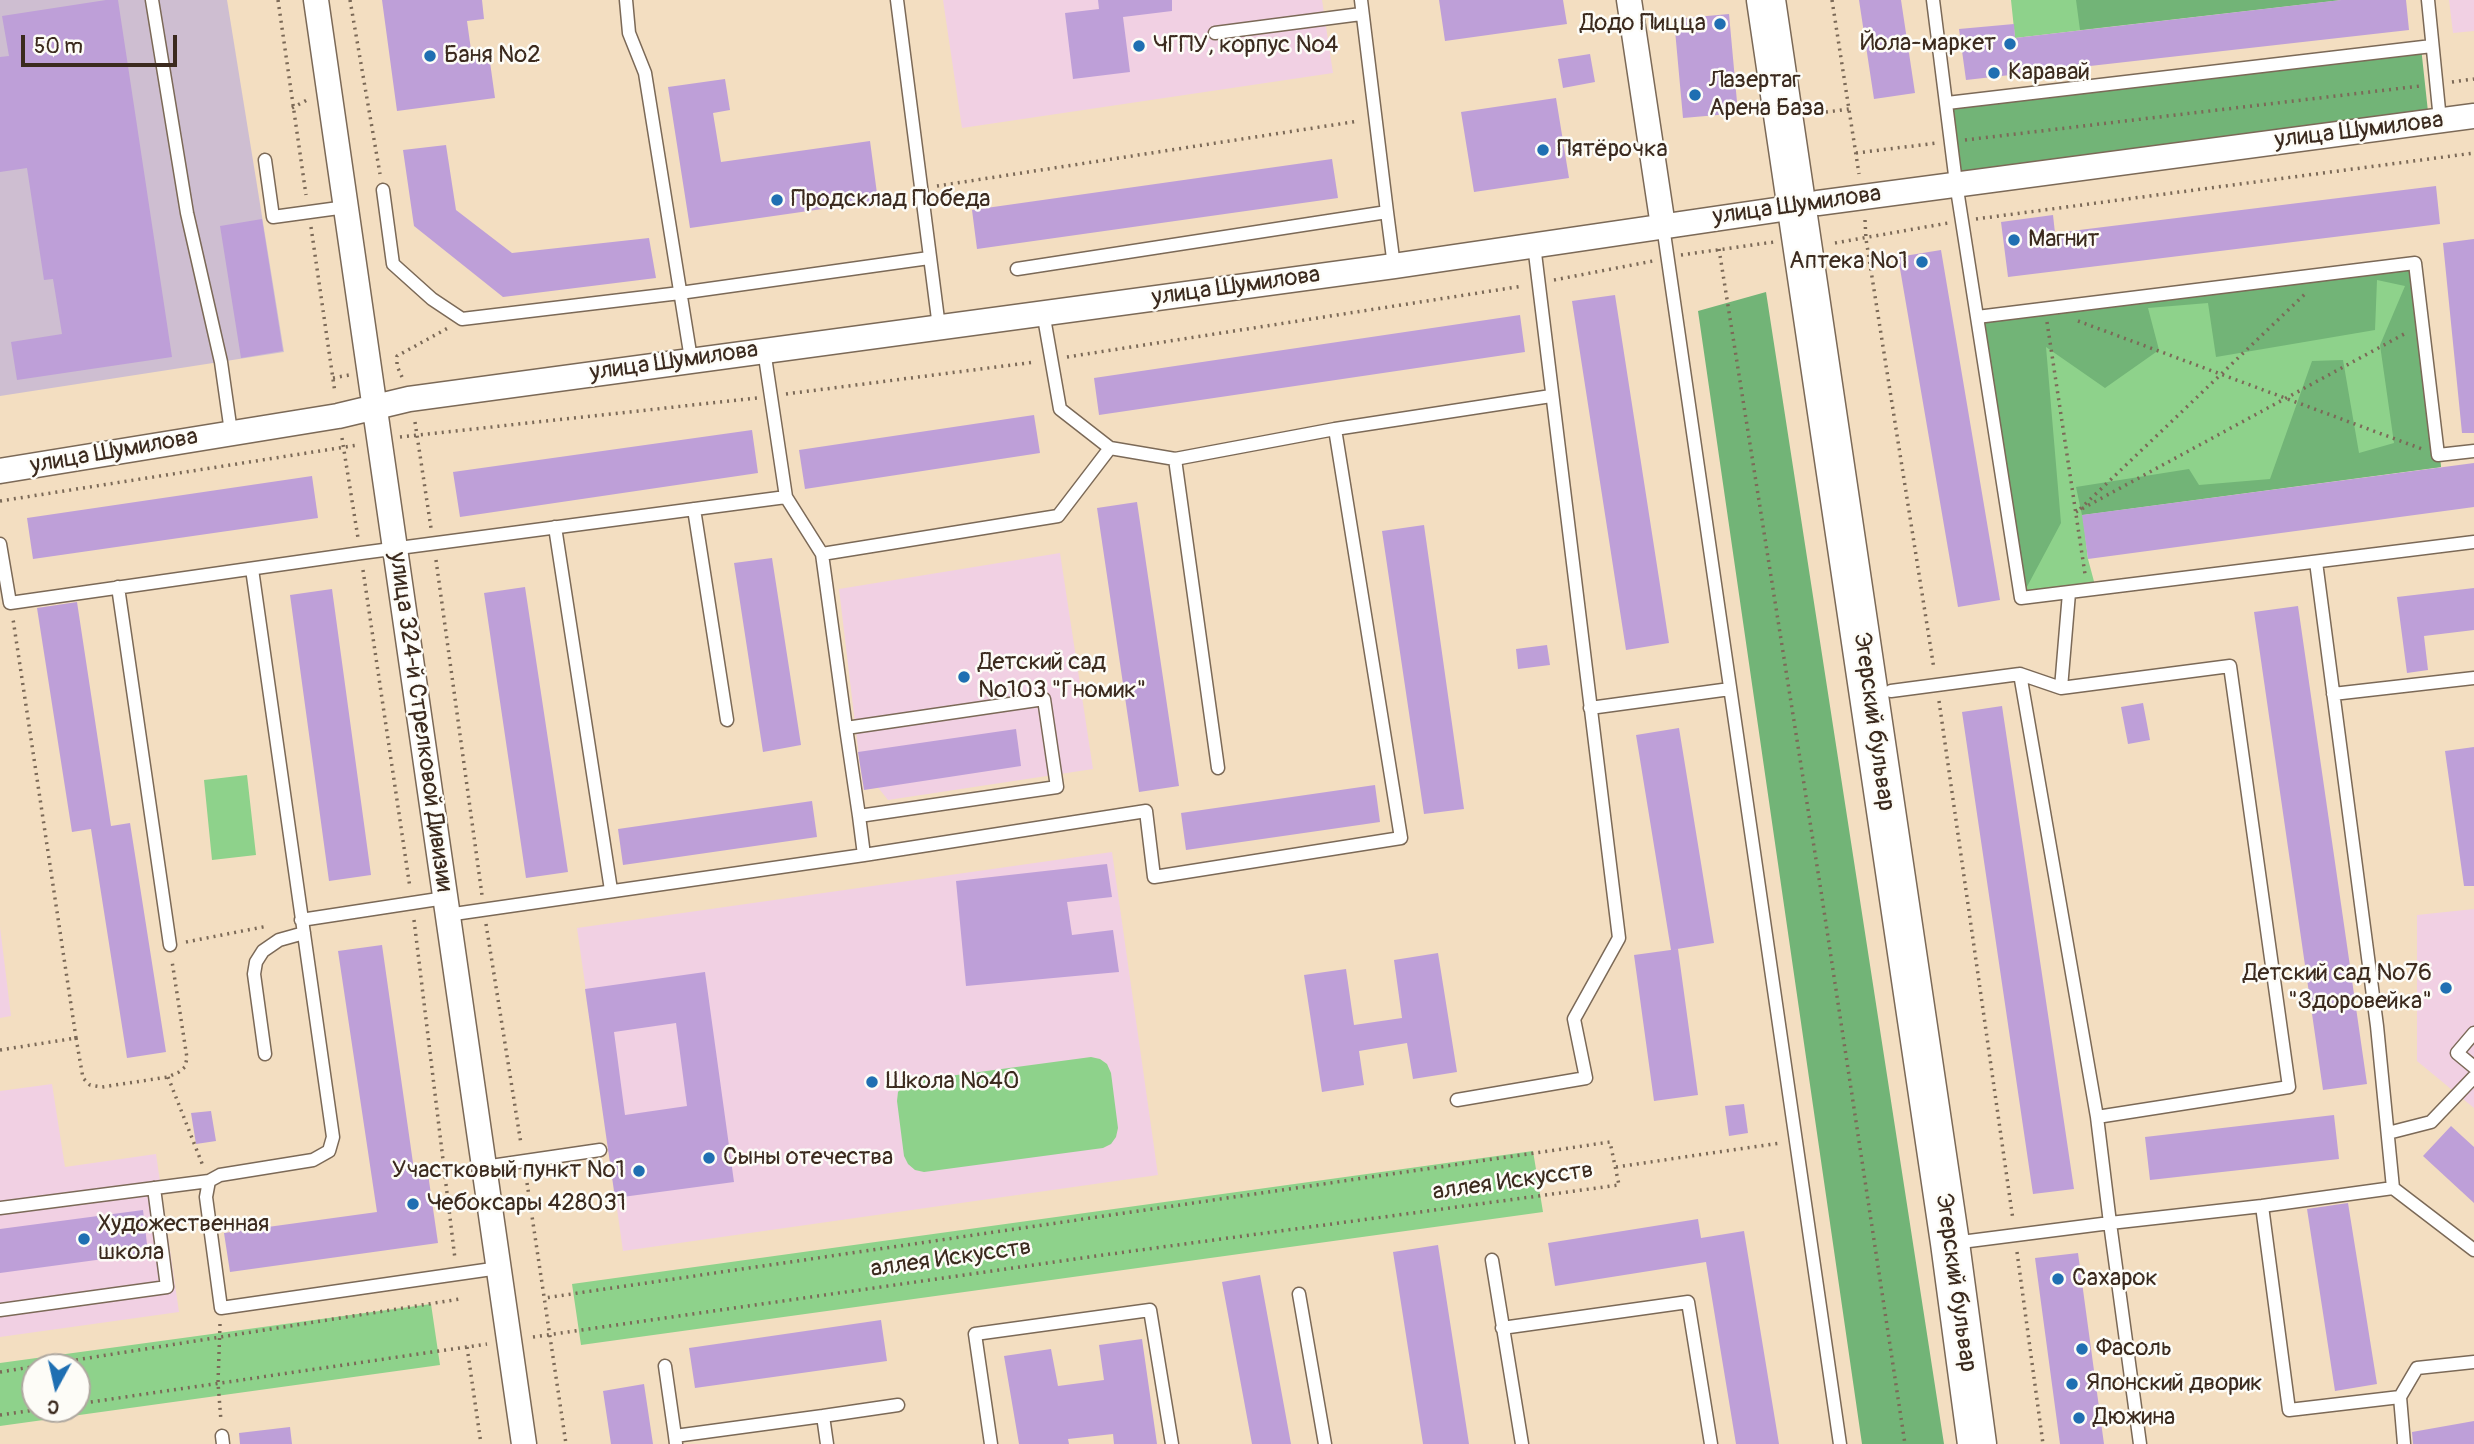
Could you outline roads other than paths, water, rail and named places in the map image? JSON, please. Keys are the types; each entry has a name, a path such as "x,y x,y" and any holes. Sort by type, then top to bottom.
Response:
{"main road":[{"name":"Эгерский бульвар","path":"1766,0 1807,205 1959,1242 1997,1444"},
{"name":"Эгерский бульвар","path":"1789,0 1807,205"},
{"name":"Эгерский бульвар","path":"1959,1242 1977,1444"}],"street":[{"name":"улица 324-й Стрелковой Дивизии","path":"316,0 524,1444"},
{"path":"1629,0 1663,226"},
{"name":"улица Шумилова","path":"0,471 338,416 409,399 1394,266 1956,183 2474,116"}],"lane":[{"path":"152,0 187,213 221,362 231,432"},
{"path":"625,0 629,33 645,73 691,359"},
{"path":"897,0 939,327"},
{"path":"1361,0 1394,266"},
{"path":"1933,0 1956,183 2021,598 2474,542"},
{"path":"2428,0 2440,120"},
{"path":"1215,33 1362,14"},
{"path":"1947,103 2432,46"},
{"path":"265,160 273,217 346,207"},
{"path":"383,190 393,264 432,299 462,320 929,258"},
{"path":"1017,268 1387,212"},
{"path":"1663,226 1840,1444"},
{"path":"1457,1100 1586,1078 1574,1019 1619,938 1534,245"},
{"path":"1977,317 2415,263 2438,454 2474,451"},
{"path":"1044,312 1060,409 1110,448 1175,459 1335,429 1551,396"},
{"path":"764,350 786,497 822,554 864,855"},
{"path":"265,1054 254,974 256,962 263,951 302,926 412,903 483,909 864,855 1146,811 1154,877 1401,838 1335,429"},
{"path":"822,554 1058,516 1110,448"},
{"path":"1175,459 1218,768"},
{"path":"0,544 10,603 394,548 786,497"},
{"path":"694,509 727,720"},
{"path":"555,527 611,890"},
{"path":"2316,562 2377,1026 2393,1188"},
{"path":"0,1208 209,1181 220,1175 313,1160 329,1151 333,1137 252,569"},
{"path":"118,587 170,945"},
{"path":"2061,688 2069,593"},
{"path":"1880,692 2020,674 2061,688 2230,666 2289,1087 2097,1117"},
{"path":"2020,674 2097,1117 2140,1444"},
{"path":"2333,694 2474,678"},
{"path":"1590,708 1730,689"},
{"path":"846,728 1044,699 1057,788 859,816"},
{"path":"2474,1033 2457,1053 2474,1067"},
{"path":"2388,1133 2431,1122 2474,1077"},
{"path":"484,1167 600,1150"},
{"path":"209,1181 206,1197 221,1308 499,1268"},
{"path":"0,1310 167,1287 154,1188"},
{"path":"1959,1242 2393,1188 2474,1250"},
{"path":"2262,1206 2289,1410 2400,1397"},
{"path":"1492,1260 1522,1444"},
{"path":"1299,1294 1325,1444"},
{"path":"1502,1328 1688,1302 1711,1444"},
{"path":"991,1444 975,1334 1150,1310 1172,1444"},
{"path":"2404,1444 2400,1397 2417,1368 2474,1362"},
{"path":"665,1366 675,1440 898,1405"},
{"path":"823,1416 827,1444"}],"place":[{"name":"Додо Пицца","path":"1720,24"},
{"name":"Йола-маркет","path":"2010,44"},
{"name":"ЧГПУ, корпус №4","path":"1139,46"},
{"name":"Баня №2","path":"430,56"},
{"name":"Каравай","path":"1994,73"},
{"name":"Лазертаг Арена База","path":"1695,95"},
{"name":"Пятёрочка","path":"1543,150"},
{"name":"Продсклад Победа","path":"777,200"},
{"name":"Магнит","path":"2014,240"},
{"name":"Аптека №1","path":"1922,262"},
{"name":"Детский сад №103 \"Гномик\"","path":"964,677"},
{"name":"Детский сад №76 \"Здоровейка\"","path":"2446,988"},
{"name":"Школа №40","path":"872,1082"},
{"name":"Сыны отечества","path":"709,1158"},
{"name":"Участковый пункт №1","path":"639,1171"},
{"name":"Чебоксары 428031","path":"413,1204"},
{"name":"Художественная школа","path":"84,1239"},
{"name":"Сахарок","path":"2058,1279"},
{"name":"Фасоль","path":"2082,1349"},
{"name":"Японский дворик","path":"2072,1384"},
{"name":"Дюжина","path":"2079,1418"}]}
